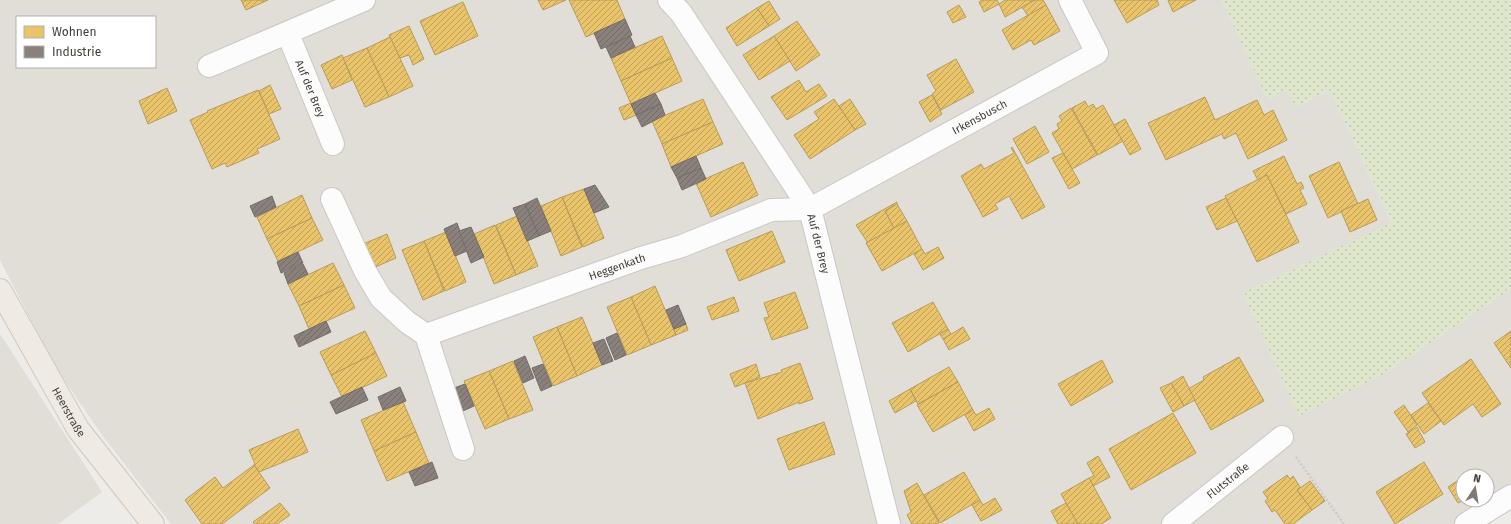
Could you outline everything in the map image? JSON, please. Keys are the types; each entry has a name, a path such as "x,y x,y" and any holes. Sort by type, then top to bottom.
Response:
{"main road":[{"name":"Heerstraße","path":"0,290 78,429 152,524"}],"street":[{"path":"209,66 288,34 364,0"},
{"name":"Auf der Brey","path":"669,0 681,13 810,209 888,524"},
{"name":"Irkensbusch","path":"810,209 1097,53 1070,0"},
{"name":"Auf der Brey","path":"288,34 333,144"},
{"path":"332,199 365,271 381,298 426,335 463,449"},
{"name":"Heggenkath","path":"426,335 634,261 682,246 771,210 810,209"},
{"name":"Flutstraße","path":"1174,524 1282,437"},
{"path":"1466,524 1511,496"}],"path":[{"path":"1282,437 1344,524"}],"shaded area":[{"path":"0,0 1222,0 1267,99 1287,90 1296,107 1330,90 1392,223 1243,293 1299,416 1382,375 1511,289 1511,502 1474,524 171,524 102,435 54,365 0,260"},
{"path":"0,334 102,492 58,524 0,524"}],"green space":[{"path":"1222,0 1511,0 1511,289 1382,375 1299,416 1243,293 1392,222 1330,90 1295,107 1287,90 1267,99"}],"building: Wohnen":[{"path":"241,0 268,0 246,10"},
{"path":"538,0 566,0 543,10"},
{"path":"569,0 617,0 625,19 586,37"},
{"path":"982,0 997,0 999,4 984,12 979,2"},
{"path":"1005,0 1035,0 1005,17 999,4"},
{"path":"1035,0 1043,0 1046,5 1028,16 1022,7"},
{"path":"1114,0 1157,0 1159,5 1127,23"},
{"path":"1168,0 1196,0 1173,12"},
{"path":"769,1 780,19 769,26 757,8"},
{"path":"463,2 478,36 435,55 420,21"},
{"path":"959,5 966,17 953,23 947,12"},
{"path":"1046,5 1060,31 1034,45 1031,40 1013,50 1002,30"},
{"path":"757,8 769,26 737,46 726,28"},
{"path":"797,21 820,55 796,71 774,36"},
{"path":"409,26 424,59 413,65 409,55 400,58 389,35"},
{"path":"662,36 672,58 621,81 611,58"},
{"path":"774,36 790,61 759,80 743,55"},
{"path":"390,37 413,86 389,97 367,48"},
{"path":"367,48 389,97 365,107 343,58"},
{"path":"342,55 352,80 332,89 321,65"},
{"path":"672,58 682,81 631,104 621,81"},
{"path":"956,59 974,92 941,110 932,94 936,91 927,75"},
{"path":"799,80 806,92 819,84 827,96 787,120 771,97"},
{"path":"270,85 281,109 269,114 259,91"},
{"path":"167,88 177,111 148,124 139,101"},
{"path":"258,90 280,139 257,149 259,153 227,167 225,163 212,169 190,120 208,112 207,111"},
{"path":"932,95 942,114 930,122 919,102"},
{"path":"1205,97 1215,120 1257,100 1264,115 1273,110 1287,140 1248,159 1236,133 1224,139 1222,134 1166,160 1148,123"},
{"path":"703,99 713,122 662,144 652,121"},
{"path":"834,99 855,130 810,159 794,135 819,119 814,112"},
{"path":"850,99 866,124 855,130 839,106"},
{"path":"1085,101 1088,107 1093,104 1096,109 1103,105 1123,141 1098,155 1072,108"},
{"path":"631,103 636,115 624,120 619,108"},
{"path":"1071,108 1097,155 1072,169 1052,133 1059,129 1057,124 1062,121 1059,116"},
{"path":"1125,119 1141,149 1130,155 1114,125"},
{"path":"713,122 723,144 671,167 662,144"},
{"path":"1035,126 1049,152 1027,164 1013,139"},
{"path":"1012,147 1045,207 1022,219 1009,196 995,204 998,209 983,217 961,176 981,164 984,169 1014,153 1011,148"},
{"path":"1063,153 1080,183 1069,189 1052,158"},
{"path":"1284,156 1297,184 1301,182 1304,188 1300,190 1307,204 1286,214 1267,175 1258,180 1253,171"},
{"path":"743,162 758,195 711,217 696,183"},
{"path":"1339,162 1358,204 1328,218 1309,176"},
{"path":"1267,175 1299,242 1257,262 1225,196"},
{"path":"584,189 604,238 583,247 562,197"},
{"path":"302,195 312,218 267,239 257,217"},
{"path":"562,197 582,247 561,256 541,206"},
{"path":"1226,198 1237,221 1217,230 1206,207"},
{"path":"1368,199 1377,220 1350,232 1341,211"},
{"path":"897,202 897,204 885,211 894,228 868,243 856,225"},
{"path":"897,204 907,221 894,228 885,211"},
{"path":"517,216 538,266 516,275 496,225"},
{"path":"312,218 323,240 278,261 267,239"},
{"path":"907,221 922,249 882,271 866,243"},
{"path":"495,225 516,275 494,284 474,234"},
{"path":"772,231 785,262 739,281 726,250"},
{"path":"446,232 466,282 445,291 424,241"},
{"path":"387,234 396,258 373,268 363,244"},
{"path":"424,241 444,291 423,300 402,250"},
{"path":"938,247 944,258 923,270 914,254 922,249 925,254"},
{"path":"333,263 344,285 299,306 288,284"},
{"path":"344,285 355,308 309,329 299,306"},
{"path":"655,286 676,335 651,345 631,297"},
{"path":"795,292 808,328 772,340 764,318 769,317 764,303"},
{"path":"631,297 651,345 627,355 607,307"},
{"path":"734,297 739,311 712,320 707,307"},
{"path":"933,302 948,329 908,352 892,323"},
{"path":"582,317 602,365 577,376 557,327"},
{"path":"686,324 688,330 676,335 674,329"},
{"path":"557,327 577,376 553,386 533,337"},
{"path":"963,327 970,339 949,350 943,339"},
{"path":"948,329 951,334 943,339 940,334"},
{"path":"365,331 376,353 331,375 320,352"},
{"path":"1511,331 1511,368 1494,343"},
{"path":"376,353 387,376 342,397 331,375"},
{"path":"1239,357 1264,401 1211,430 1188,389 1204,380 1203,377"},
{"path":"1471,359 1501,404 1482,417 1473,404 1444,425 1422,393"},
{"path":"1102,360 1113,382 1071,406 1058,384"},
{"path":"513,361 533,410 509,419 489,371"},
{"path":"800,363 813,399 799,404 799,402 758,419 745,383 782,372 781,370"},
{"path":"756,364 760,377 735,387 730,374"},
{"path":"949,367 958,382 918,404 910,389"},
{"path":"489,371 509,419 485,429 464,381"},
{"path":"1183,376 1195,400 1184,406 1171,383"},
{"path":"958,382 973,410 933,432 917,405"},
{"path":"1171,383 1184,406 1173,412 1160,388"},
{"path":"910,389 916,401 895,413 889,401"},
{"path":"403,402 416,432 374,451 361,420"},
{"path":"1428,403 1441,421 1424,434 1411,415"},
{"path":"1404,405 1417,425 1408,432 1394,412"},
{"path":"989,408 995,419 974,431 965,415 973,410 976,415"},
{"path":"1173,413 1196,453 1131,490 1109,449"},
{"path":"824,422 835,454 789,470 777,439"},
{"path":"1417,427 1425,442 1415,448 1406,434"},
{"path":"298,429 308,452 259,472 254,465 255,464 249,450"},
{"path":"416,432 429,463 387,481 374,451"},
{"path":"1098,456 1110,477 1093,486 1089,478 1094,476 1087,463"},
{"path":"1424,462 1443,494 1395,524 1376,492"},
{"path":"254,465 270,488 222,524 202,524 185,500 215,477 223,488"},
{"path":"964,472 980,500 940,523 924,495"},
{"path":"1287,475 1290,479 1293,476 1300,487 1297,490 1312,510 1293,524 1285,524 1275,510 1272,512 1265,501 1268,499 1263,492"},
{"path":"1089,478 1111,518 1101,524 1078,524 1061,494"},
{"path":"1310,481 1325,501 1312,510 1297,490"},
{"path":"1455,482 1455,498 1448,487"},
{"path":"917,483 939,523 912,524 907,515 911,512 904,491"},
{"path":"995,498 1002,510 981,521 972,505 980,500 983,505"},
{"path":"280,503 290,515 277,524 255,524 253,522"},
{"path":"1066,503 1078,524 1058,524 1051,511"}],"building: Industrie":[{"path":"625,19 632,35 601,49 594,33"},
{"path":"630,36 635,47 611,58 606,47"},
{"path":"655,93 661,104 636,115 631,104"},
{"path":"661,104 665,115 642,127 636,115"},
{"path":"696,156 701,168 677,178 671,167"},
{"path":"701,168 706,179 682,190 677,178"},
{"path":"595,185 609,207 594,213 584,189"},
{"path":"272,196 276,207 255,217 250,206"},
{"path":"537,198 551,231 539,236 525,204"},
{"path":"525,204 539,236 527,241 513,208"},
{"path":"457,223 467,251 455,256 444,229"},
{"path":"471,227 484,257 471,263 459,231"},
{"path":"298,252 303,263 281,273 277,262"},
{"path":"303,264 308,274 288,284 284,273"},
{"path":"678,305 686,324 674,329 666,310"},
{"path":"326,321 331,332 299,347 294,336"},
{"path":"617,333 626,355 615,360 606,338"},
{"path":"604,339 613,361 602,365 593,343"},
{"path":"525,356 534,378 523,383 514,361"},
{"path":"543,364 552,386 541,391 532,368"},
{"path":"465,384 474,406 463,411 454,388"},
{"path":"362,387 368,400 336,414 330,402"},
{"path":"400,387 406,401 383,410 378,397"},
{"path":"432,462 438,478 415,486 409,472"}]}
